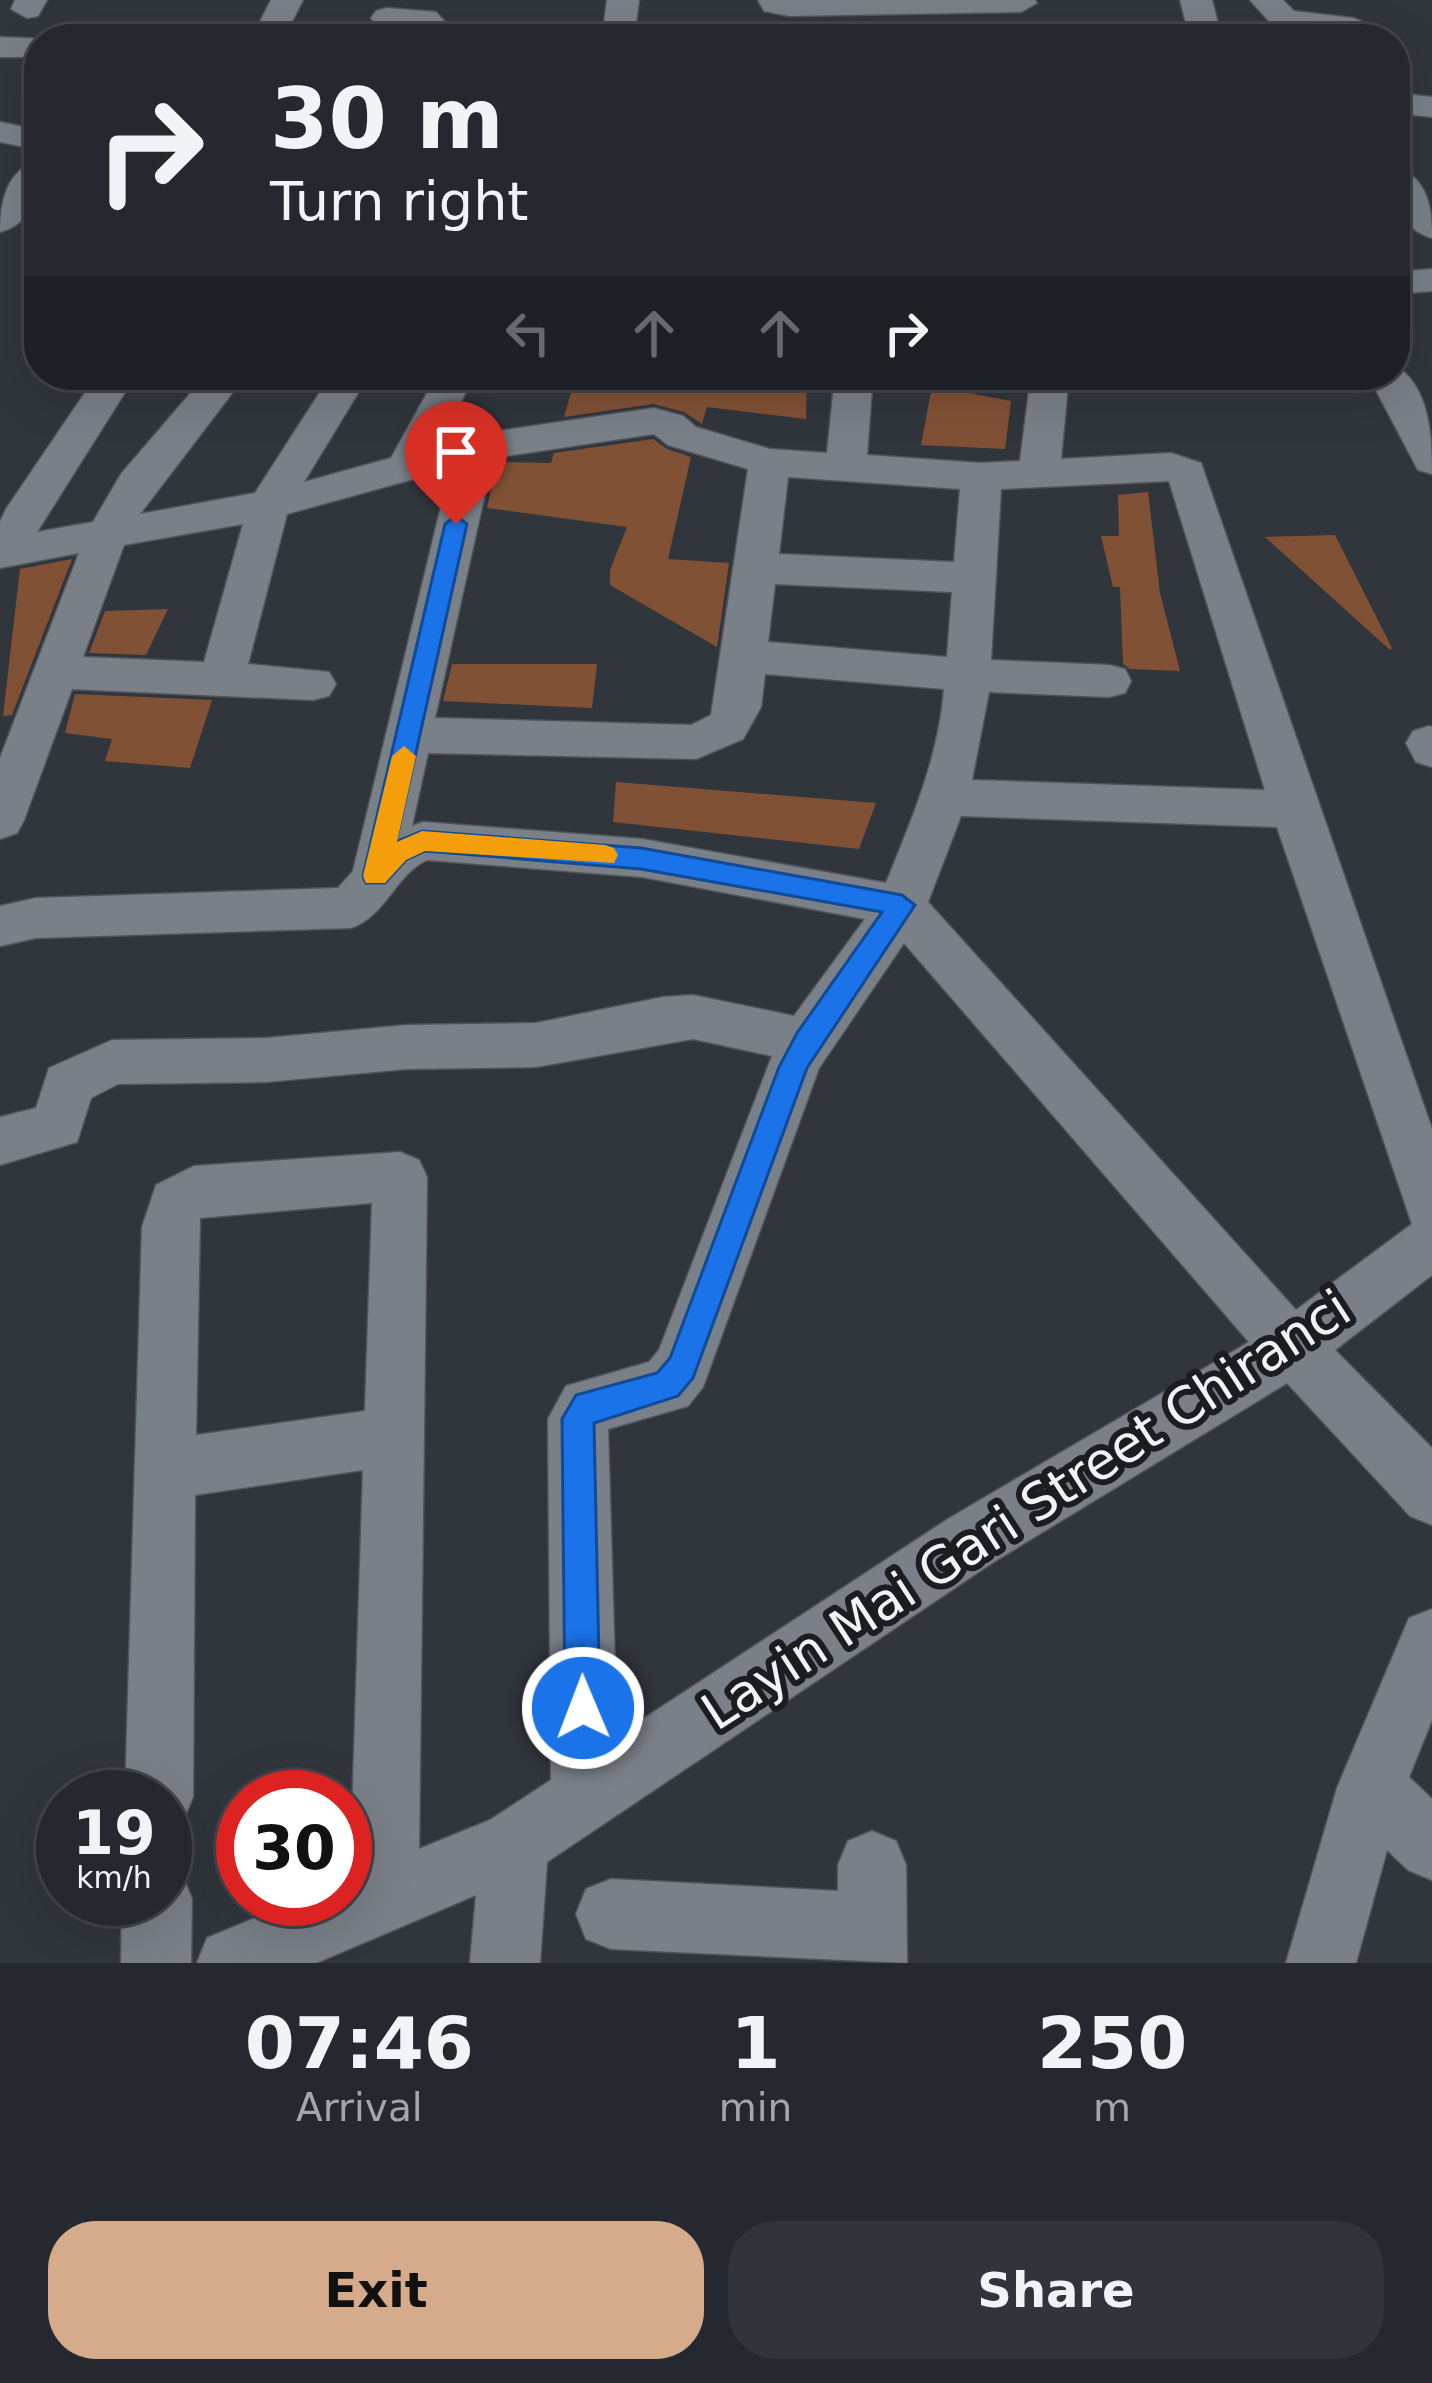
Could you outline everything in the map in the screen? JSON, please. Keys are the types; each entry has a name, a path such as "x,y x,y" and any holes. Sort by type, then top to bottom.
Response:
{"street":[{"path":"774,0 789,7 884,3 1024,8"},
{"path":"1266,0 1285,20 1331,24"},
{"path":"387,19 425,19 430,24"},
{"path":"0,221 24,190"},
{"path":"1410,198 1432,227"},
{"path":"4,552 27,509 107,390"},
{"path":"0,820 107,534 136,484 214,390"},
{"path":"220,680 269,506 341,390"},
{"path":"408,465 448,390"},
{"path":"846,467 853,390"},
{"path":"1039,476 1048,390"},
{"path":"1396,390 1431,458"},
{"path":"4,552 269,506 475,449 654,421 682,436 769,463 981,477 1171,466 1187,473 1294,809 1432,1207"},
{"path":"376,876 475,449"},
{"path":"409,735 696,742 727,728 738,707 769,463"},
{"path":"585,1796 578,1419 587,1406 667,1386 682,1367 806,1041 902,905 944,797 965,716 981,477"},
{"path":"758,568 974,578"},
{"path":"745,656 968,675 1109,681"},
{"path":"56,672 313,684"},
{"path":"944,797 1294,809"},
{"path":"0,926 36,918 351,908 397,853 422,841 641,858 902,905 1292,1348 1373,1427 1432,1494"},
{"path":"0,1141 58,1125 68,1084 112,1062 266,1060 407,1047 536,1045 644,1022 693,1017 806,1041"},
{"path":"159,1770 170,1227 176,1203 194,1191 400,1177 384,1899"},
{"name":"Layin Mai Gari Street Chiranci","path":"232,1963 514,1844 970,1541 1292,1348 1432,1243"},
{"path":"165,1469 397,1436"},
{"path":"1322,1963 1371,1788 1432,1641"},
{"path":"1371,1788 1432,1846"},
{"path":"505,1963 514,1844"},
{"path":"611,1914 872,1919"},
{"path":"156,1963 157,1926"}],"building":[{"path":"572,390 807,390 806,419 707,407 702,424 684,412 653,404 564,417"},
{"path":"931,390 1011,401 1005,449 921,445"},
{"path":"653,439 691,457 668,559 729,563 717,647 610,585 610,570 627,527 487,508 497,462 551,463 554,453"},
{"path":"1148,492 1160,593 1180,671 1130,669 1123,664 1120,587 1113,587 1101,536 1119,536 1118,495"},
{"path":"1335,535 1392,648 1390,650 1265,537"},
{"path":"72,559 12,715 3,716 20,569"},
{"path":"168,609 146,655 89,653 105,611"},
{"path":"452,664 597,664 592,708 443,701"},
{"path":"75,694 212,700 190,768 105,761 112,739 65,733"},
{"path":"616,782 876,803 859,849 613,822"}],"slow traffic":[{"path":"404,756 376,876 397,853 422,841 605,855"}],"route":[{"path":"456,524 376,876 397,853 422,841 641,858 902,905 806,1041 793,1067 682,1367 667,1386 587,1406 578,1419 583,1708"}]}
